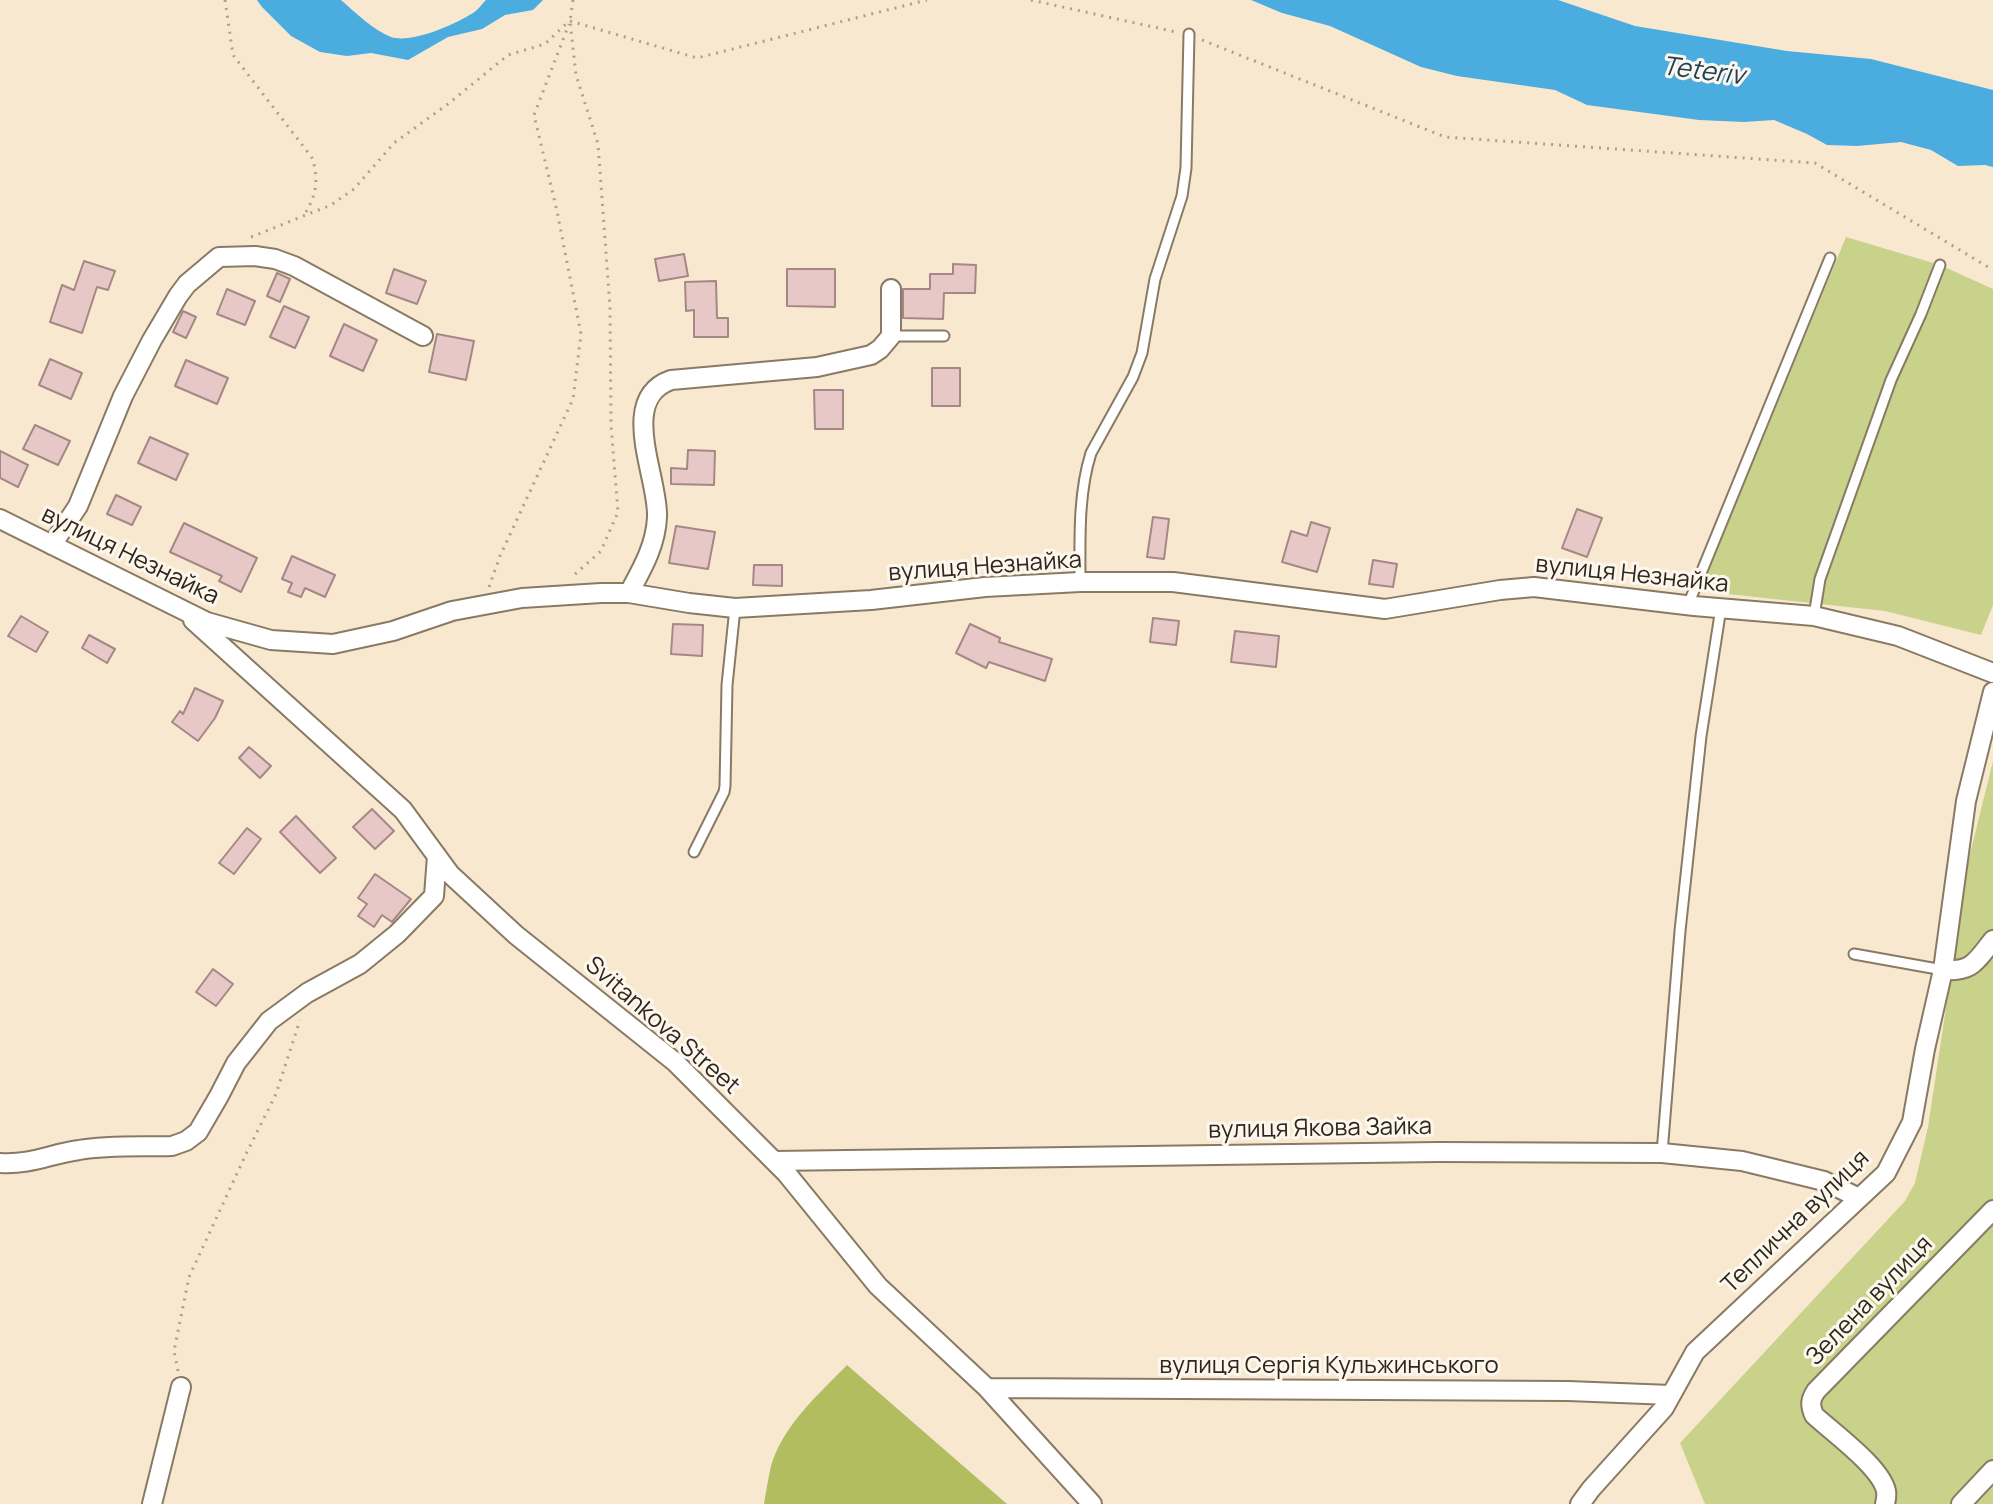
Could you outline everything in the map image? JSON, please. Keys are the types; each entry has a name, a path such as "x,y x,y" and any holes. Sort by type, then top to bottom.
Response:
{"street":[{"path":"52,545 78,506 123,396 163,321 187,284 219,257 255,256 294,266 423,336"},
{"path":"629,593 645,564 656,534 657,504 643,429 646,405 655,388 671,380 788,371 871,355 891,336 891,289"},
{"name":"вулиця Незнайка","path":"0,519 207,622 271,640 333,644 393,631 452,611 552,595 629,593 735,608 871,600 985,587 1080,582 1173,582 1385,609 1534,587 1814,616 1898,636 1993,673"},
{"name":"Svitankova Street","path":"178,608 403,810 450,874 516,935 675,1062 787,1174 878,1286 987,1388 1092,1504"},
{"name":"Теплична вулиця","path":"1580,1504 1664,1408 1695,1352 1886,1173 1912,1122 1943,970 1966,801 1993,692"},
{"path":"0,1163 34,1162 77,1150 172,1146 186,1141 198,1132 236,1063 269,1021 307,993 360,964 397,934 434,896 437,856"},
{"path":"1943,970 1966,969 1993,940"},
{"name":"вулиця Якова Зайка","path":"774,1161 1438,1152 1662,1153 1742,1161 1824,1181 1859,1198"},
{"name":"Зелена вулиця","path":"1885,1504 1886,1490 1882,1481 1814,1415 1811,1399 1993,1210"},
{"path":"152,1504 181,1387"},
{"name":"вулиця Сергія Кульжинського","path":"987,1388 1553,1391 1671,1395"},
{"path":"1961,1504 1993,1470"}],"lane":[{"path":"1080,582 1080,535 1091,453 1133,377 1142,353 1155,279 1182,196 1186,168 1189,34"},
{"path":"1688,605 1830,258"},
{"path":"1814,616 1820,579 1891,380 1940,265"},
{"path":"891,336 944,336"},
{"path":"694,852 724,792 728,668 735,608"},
{"path":"1662,1153 1680,931 1701,736 1721,608"},
{"path":"1854,954 1943,970"}],"path":[{"path":"225,0 233,55 313,159 317,179 315,195 305,214"},
{"path":"482,605 500,556 573,399 581,334 534,115 570,21 573,0"},
{"path":"570,21 697,58 927,0"},
{"path":"1031,0 1189,34 1445,137 1815,163 1993,270"},
{"path":"248,239 331,205 354,189 394,143 508,55 545,44 570,21"},
{"path":"552,595 601,551 618,512 611,425 610,307 598,144 576,75 570,21"},
{"path":"181,1387 174,1351 189,1277 276,1094 307,993"}],"green space":[{"path":"1846,237 1940,265 1993,289 1993,605 1981,635 1885,611 1700,591"},
{"path":"1993,761 1993,1504 1705,1504 1680,1443 1905,1201 1915,1183 1928,1127 1968,862"},
{"path":"847,1365 1007,1504 764,1504 771,1466 784,1437 803,1411"}],"water":[{"path":"257,0 341,0 377,30 391,37 410,38 445,27 473,13 486,0 543,0 533,10 505,15 482,29 448,37 408,60 371,53 347,56 320,52 291,36"},
{"name":"Teteriv","path":"1251,0 1558,0 1635,26 1787,51 1871,59 1993,90 1993,167 1958,166 1931,150 1901,142 1827,145 1774,120 1699,120 1587,105 1555,90 1457,76 1421,67 1330,26 1282,13"}],"building":[{"path":"684,254 688,276 659,281 655,259"},
{"path":"84,261 115,271 108,290 97,287 82,333 50,322 62,285 74,290"},
{"path":"953,264 976,265 975,293 944,293 943,319 903,318 903,289 930,289 930,274 953,274"},
{"path":"394,269 426,281 417,304 386,293"},
{"path":"787,269 835,269 835,307 787,306"},
{"path":"277,273 290,279 280,302 267,296"},
{"path":"716,281 717,318 728,318 728,337 694,337 694,310 686,311 685,282"},
{"path":"227,289 255,301 245,325 217,314"},
{"path":"284,306 309,317 295,348 270,337"},
{"path":"183,311 196,317 186,338 173,332"},
{"path":"344,324 377,340 363,371 330,356"},
{"path":"437,334 474,341 466,380 429,372"},
{"path":"50,359 82,373 71,399 39,385"},
{"path":"186,360 228,378 217,404 175,386"},
{"path":"932,368 960,368 960,406 932,406"},
{"path":"814,390 843,390 843,429 815,429"},
{"path":"35,425 70,441 58,465 23,449"},
{"path":"150,437 188,454 176,480 138,463"},
{"path":"688,450 715,451 714,485 671,484 671,468 687,469"},
{"path":"0,451 28,465 18,487 0,478"},
{"path":"116,495 141,507 132,525 107,514"},
{"path":"1577,509 1602,518 1587,557 1562,548"},
{"path":"1153,517 1169,519 1164,559 1147,557"},
{"path":"1311,522 1330,528 1317,572 1282,562 1291,531 1307,536"},
{"path":"184,523 257,558 241,592 219,581 222,576 170,552"},
{"path":"676,526 715,532 708,569 669,563"},
{"path":"292,556 335,575 325,597 305,588 301,597 288,592 292,583 282,579"},
{"path":"1373,560 1397,564 1393,587 1369,584"},
{"path":"754,565 782,565 782,586 753,585"},
{"path":"21,616 48,632 36,652 8,636"},
{"path":"1153,618 1179,621 1176,645 1150,642"},
{"path":"673,624 703,625 702,656 671,654"},
{"path":"970,624 1000,638 999,642 1052,659 1045,681 989,662 986,668 956,653"},
{"path":"1235,631 1279,636 1276,667 1231,662"},
{"path":"89,635 115,649 107,663 82,648"},
{"path":"195,688 223,701 198,741 172,722 180,711 183,714"},
{"path":"249,747 271,766 260,778 239,758"},
{"path":"372,809 394,831 375,849 353,827"},
{"path":"296,816 336,858 320,873 280,832"},
{"path":"247,828 261,839 234,874 219,863"},
{"path":"375,874 411,899 392,922 382,915 374,927 358,916 367,904 358,898"},
{"path":"213,969 233,984 216,1006 196,992"}]}
